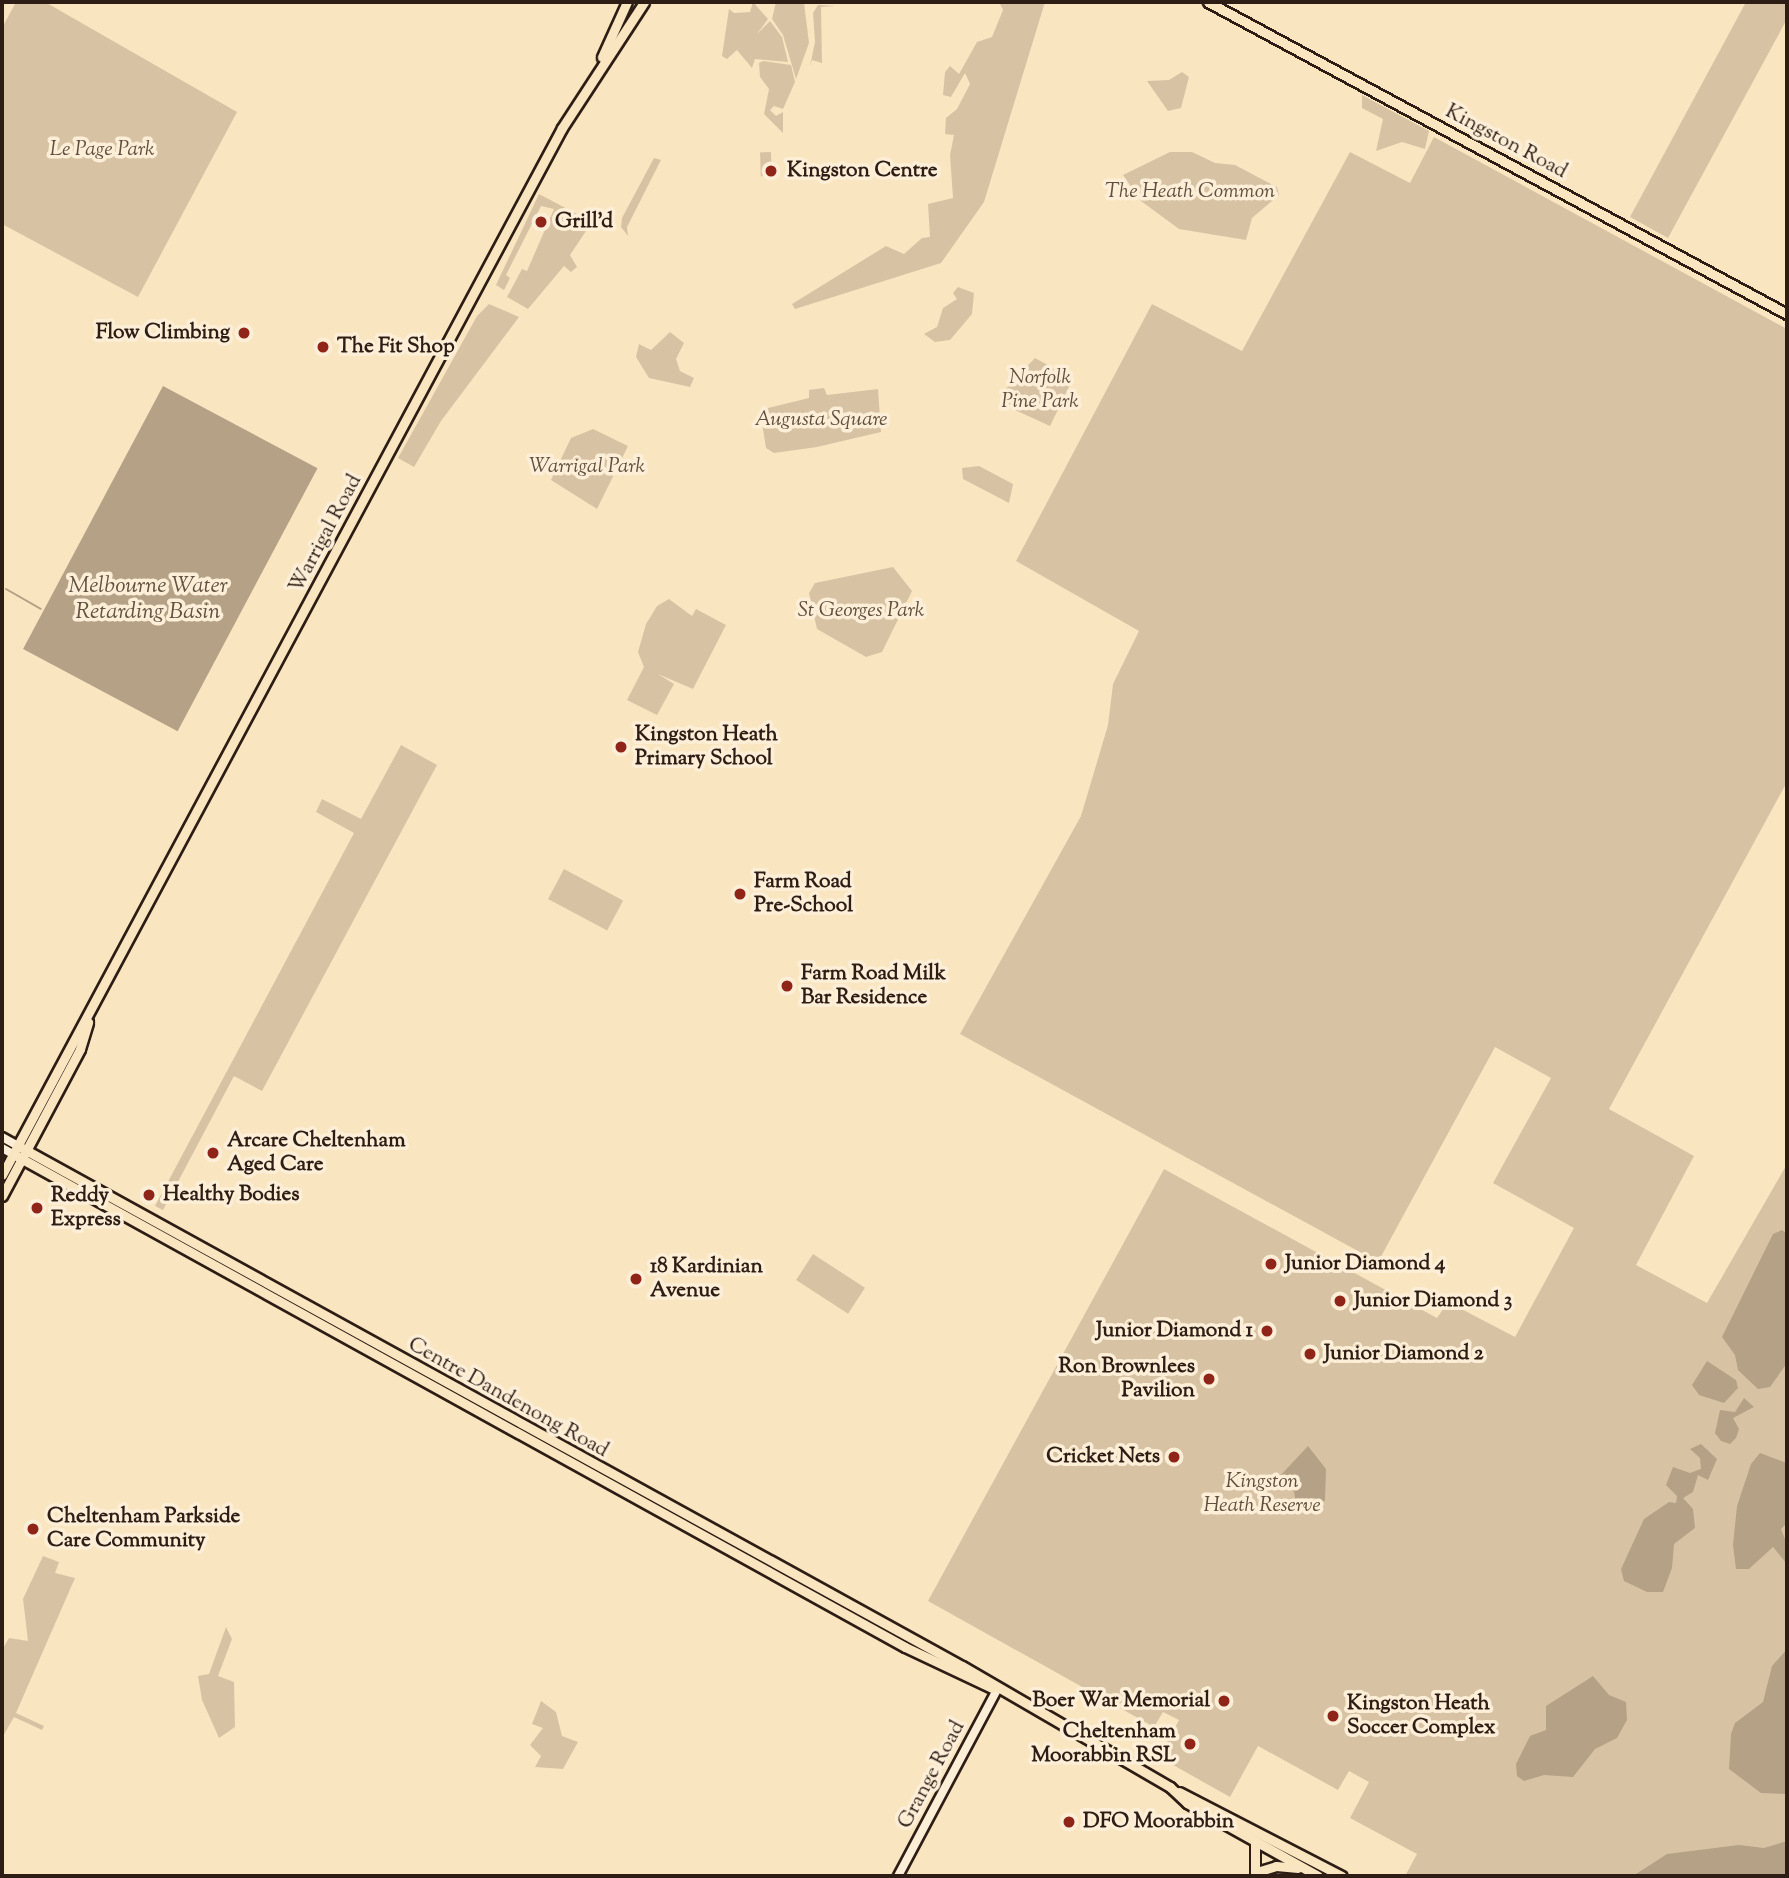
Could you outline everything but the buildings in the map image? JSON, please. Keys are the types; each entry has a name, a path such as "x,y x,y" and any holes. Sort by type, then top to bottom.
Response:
{"main road":[{"name":"Warrigal Road","path":"2,1196 20,1152 84,1039 88,1022 599,65 627,2"},
{"name":"Warrigal Road","path":"599,65 644,2"},
{"name":"Kingston Road","path":"1208,2 1787,314"},
{"name":"Centre Dandenong Road","path":"2,1137 20,1152 905,1647 997,1690 1177,1791 1342,1876"},
{"name":"Centre Dandenong Road","path":"2,1148 20,1152"},
{"name":"Warrigal Road","path":"2,1175 20,1152"},
{"name":"Grange Road","path":"898,1876 997,1690"},
{"name":"Centre Dandenong Road","path":"1177,1791 1187,1803 1318,1876"},
{"path":"1255,1842 1257,1873 1276,1866 1306,1870"}],"green space":[{"name":"Le Page Park","path":"16,2 45,2 237,112 138,297 2,224 2,28"},
{"path":"753,2 768,19 757,34 770,21 782,37 788,62 755,59 752,68 737,50 727,59 722,56 729,9 734,13 750,12"},
{"path":"776,2 804,3 809,43 796,79 783,35 772,19"},
{"path":"999,2 1045,2 984,202 941,263 795,309 792,304 886,246 904,254 922,238 930,237 928,204 953,198 950,155 954,135 945,134 946,118 957,109 970,84 965,73 951,97 943,95 945,72 950,66 959,74 977,42 992,37 1003,10"},
{"path":"1746,2 1787,2 1787,19 1668,238 1630,217"},
{"path":"818,5 835,6 821,7 822,63 812,60 810,66 815,42 813,13"},
{"path":"763,61 791,65 795,82 783,109 774,106 770,110 776,116 783,112 783,133 764,114 769,89 760,77 759,63"},
{"path":"1182,72 1189,77 1181,108 1168,111 1147,81 1169,80"},
{"path":"1362,95 1429,131 1425,149 1402,142 1376,151 1383,119 1362,108"},
{"name":"Kingston Heath Reserve","path":"1434,137 1787,329 1787,782 1609,1109 1694,1156 1636,1265 1707,1303 1787,1164 1787,1876 1405,1876 1417,1854 1350,1818 1369,1782 1349,1771 1338,1790 1258,1746 1230,1797 1159,1757 1179,1720 1163,1712 1154,1727 928,1601 1164,1169 1437,1318 1448,1302 1515,1337 1574,1228 1493,1183 1551,1078 1495,1047 1378,1262 960,1034 1081,816 1108,725 1113,684 1139,631 1016,561 1152,304 1242,351 1350,152 1410,183"},
{"path":"760,152 771,152 772,176 761,176"},
{"name":"The Heath Common","path":"1170,152 1192,152 1215,163 1235,165 1277,187 1279,195 1252,218 1246,240 1179,229 1141,201 1123,175"},
{"path":"654,158 661,160 627,227 628,236 621,227 622,218"},
{"path":"539,194 592,222 570,255 577,267 571,272 564,266 528,309 507,297 522,269 527,271 554,209 541,206 506,275 510,278 504,290 496,285"},
{"path":"958,287 974,293 972,314 950,340 935,342 924,334 937,327 943,308 957,299 953,293"},
{"path":"489,304 519,317 441,421 414,467 398,458 477,316"},
{"path":"670,332 684,343 676,359 680,371 694,378 690,387 649,378 636,357 639,344 651,350"},
{"name":"Norfolk Pine Park","path":"1035,358 1073,379 1050,426 1015,410 1000,395"},
{"name":"Augusta Square","path":"824,388 827,395 878,389 881,432 817,447 774,453 766,448 760,410 809,398 809,390"},
{"name":"Warrigal Park","path":"593,429 628,446 597,509 551,480 571,438"},
{"path":"979,466 1013,484 1009,503 963,479 962,468"},
{"name":"St Georges Park","path":"893,567 912,591 882,652 866,657 817,629 809,593 815,583"},
{"path":"669,599 692,616 696,609 726,625 693,689 658,674 674,684 657,715 627,700 644,667 638,652 646,624 657,606"},
{"path":"401,745 437,765 262,1091 234,1076 163,1210 155,1206 354,833 316,812 322,799 361,819"},
{"path":"564,869 623,900 607,930 548,899"},
{"path":"813,1254 865,1288 848,1314 796,1280"},
{"path":"43,1556 59,1562 55,1573 75,1578 16,1713 44,1726 42,1730 14,1717 2,1738 2,1650 9,1638 28,1641 23,1599"},
{"path":"226,1627 232,1639 218,1676 234,1682 235,1727 219,1738 202,1700 198,1676 209,1674"},
{"path":"541,1701 556,1712 562,1736 578,1742 563,1769 535,1767 541,1756 530,1745 543,1728 532,1724"}],"water":[{"name":"Melbourne Water Retarding Basin","path":"163,386 318,468 178,731 23,649"},
{"path":"1782,1230 1787,1234 1787,1363 1770,1387 1758,1389 1738,1370 1735,1355 1722,1337 1773,1234"},
{"path":"1707,1361 1736,1380 1738,1388 1724,1403 1699,1395 1692,1385"},
{"path":"1744,1398 1754,1407 1733,1418 1739,1429 1736,1438 1730,1444 1721,1441 1715,1433 1720,1410 1735,1412"},
{"path":"1701,1444 1717,1459 1708,1480 1698,1475 1693,1492 1683,1498 1693,1509 1695,1528 1674,1544 1672,1568 1663,1592 1647,1592 1624,1581 1621,1569 1644,1519 1669,1502 1676,1503 1677,1496 1666,1485 1673,1467 1690,1473 1701,1469 1700,1458 1690,1449"},
{"path":"1308,1446 1326,1469 1325,1500 1321,1505 1315,1498 1295,1498 1293,1484 1279,1477"},
{"path":"1760,1453 1787,1463 1787,1523 1781,1529 1787,1544 1787,1564 1773,1547 1749,1569 1736,1569 1733,1545 1737,1506 1751,1464"},
{"path":"1787,1649 1787,1794 1761,1793 1729,1769 1731,1734 1735,1723 1763,1702 1772,1666"},
{"path":"1593,1676 1609,1695 1626,1702 1627,1720 1617,1738 1595,1749 1573,1777 1544,1775 1524,1781 1517,1776 1516,1764 1530,1736 1546,1730 1546,1706"},
{"path":"1787,1841 1787,1876 1633,1876 1667,1854 1739,1845 1764,1848"}],"waterway":[{"path":"6,589 41,609"}],"place":[{"name":"Kingston Centre","path":"771,171"},
{"name":"Grill'd","path":"541,222"},
{"name":"Flow Climbing","path":"244,333"},
{"name":"The Fit Shop","path":"323,347"},
{"name":"Kingston Heath Primary School","path":"621,747"},
{"name":"Farm Road Pre-School","path":"740,894"},
{"name":"Farm Road Milk Bar Residence","path":"787,986"},
{"name":"Arcare Cheltenham Aged Care","path":"213,1153"},
{"name":"Healthy Bodies","path":"149,1195"},
{"name":"Reddy Express","path":"37,1208"},
{"name":"Junior Diamond 4","path":"1271,1264"},
{"name":"18 Kardinian Avenue","path":"636,1279"},
{"name":"Junior Diamond 3","path":"1340,1301"},
{"name":"Junior Diamond 1","path":"1267,1331"},
{"name":"Junior Diamond 2","path":"1310,1354"},
{"name":"Ron Brownlees Pavilion","path":"1209,1379"},
{"name":"Cricket Nets","path":"1174,1457"},
{"name":"Cheltenham Parkside Care Community","path":"33,1529"},
{"name":"Boer War Memorial","path":"1224,1701"},
{"name":"Kingston Heath Soccer Complex","path":"1333,1716"},
{"name":"Cheltenham Moorabbin RSL","path":"1190,1744"},
{"name":"DFO Moorabbin","path":"1069,1822"}]}
